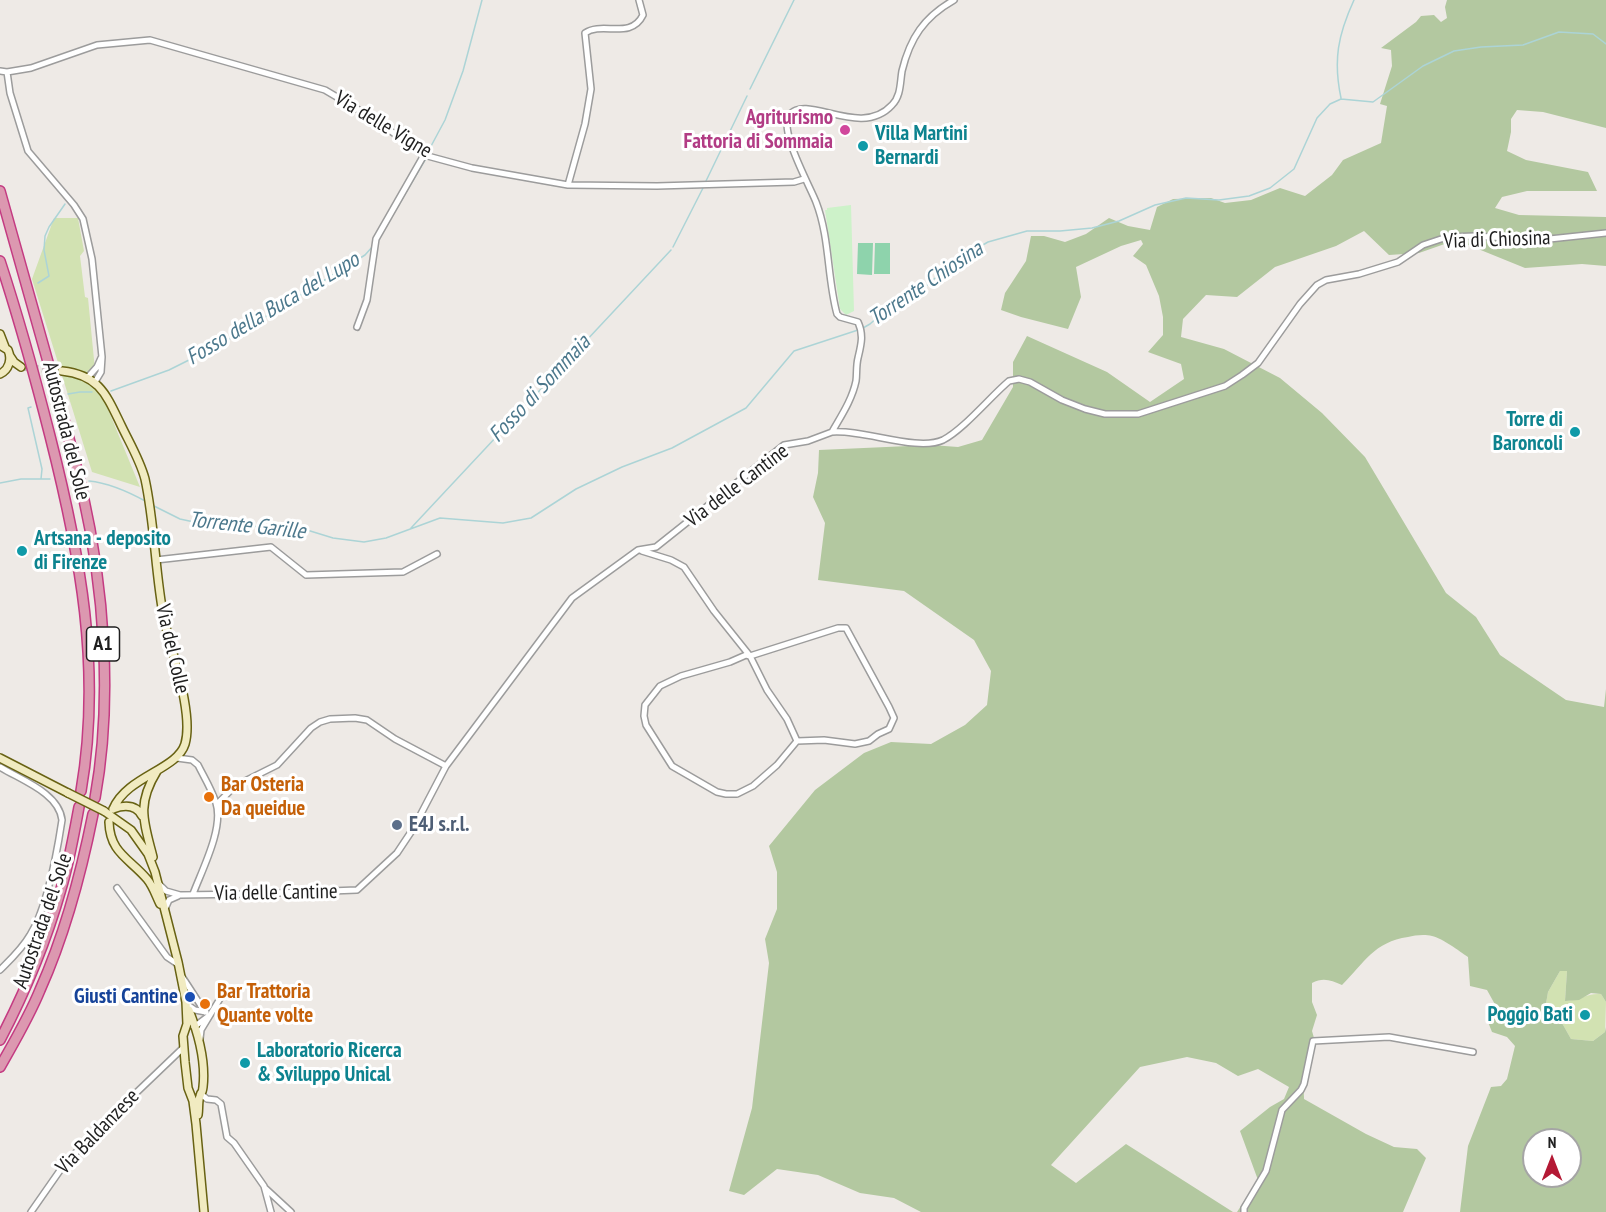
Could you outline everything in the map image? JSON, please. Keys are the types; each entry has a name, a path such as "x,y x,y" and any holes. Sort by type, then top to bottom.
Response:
{"highway":[{"name":"Autostrada del Sole","path":"0,191 76,463 91,534 102,615 103,719 96,798"},
{"name":"Autostrada del Sole","path":"0,213 35,318"},
{"name":"Autostrada del Sole","path":"0,261 32,363 58,467 84,602 90,661 88,718 81,791"},
{"name":"Autostrada del Sole","path":"0,1040 44,942 62,888 79,807"},
{"name":"Autostrada del Sole","path":"0,1068 24,1024 50,966 74,894 93,814"}],"main road":[{"path":"0,334 5,349 14,363 21,367 2,373 5,349"},
{"path":"62,371 88,377"},
{"name":"Via del Colle","path":"88,377 109,400 140,465 147,489 164,619 186,711 185,743 177,758"},
{"path":"0,758 104,811 131,830 148,854 157,878"},
{"path":"143,818 139,811 130,806 113,809 124,792 147,775 177,758"},
{"path":"159,769 144,796 143,818 157,878 157,889 182,976 187,1004 194,1027 198,1031 203,1089 196,1124"},
{"path":"109,822 115,847 150,884 165,911"},
{"path":"187,1004 187,1024 183,1036 185,1062 196,1124 204,1212"},
{"path":"185,1029 194,1027"},
{"path":"189,1090 194,1095 201,1094"}],"street":[{"path":"567,185 585,124 591,89 585,33 591,30 624,29 633,26 643,15 639,0"},
{"path":"832,432 851,397 855,384 857,359 862,340 861,331 859,324 837,314 823,227 816,202 804,179 790,140 786,122 790,113 800,108 811,108 836,116 861,119 890,108 899,92 903,70 915,33 939,9 954,0"},
{"name":"Via delle Vigne","path":"3,72 40,66 50,60 97,45 150,40 325,90 374,119 424,155 472,168 567,185 757,184 795,182 804,179"},
{"path":"3,72 28,151 74,205 83,219 92,260 102,357 101,372 95,382"},
{"path":"357,327 367,300 376,239 424,155"},
{"name":"Via di Chiosina","path":"832,432 844,431 927,444 942,440 1009,381 1019,379 1030,382 1084,409 1105,414 1138,414 1225,386 1242,375 1258,363 1300,304 1317,285 1326,280 1359,274 1398,262 1424,245 1447,237 1474,236 1540,240 1606,233"},
{"path":"88,377 102,357"},
{"name":"Via delle Cantine","path":"180,895 357,890 397,853 413,829 447,766 572,598 638,550 656,547 784,445 808,441 832,432"},
{"path":"156,560 271,547 306,575 403,572 437,554"},
{"path":"638,550 663,557 684,567 714,611 750,656 767,690 787,719 797,741"},
{"path":"846,628 894,718 889,729 869,741 855,744 824,740 797,741 753,786 737,794 717,792 672,766 646,725 645,705 660,686 681,676 810,636 846,628"},
{"path":"217,804 236,786 277,765 311,728 330,719 367,720 395,739 447,766"},
{"path":"177,758 192,760 198,765 217,804 216,831 194,894"},
{"path":"0,767 51,797 59,807 62,820 55,857 39,916 29,937 18,952 2,965"},
{"path":"157,878 166,891 180,895"},
{"path":"117,888 167,957 179,965"},
{"path":"165,911 169,900 180,895"},
{"path":"182,976 205,1012"},
{"path":"200,1043 201,1030 226,994"},
{"path":"187,1004 191,1008 214,1012"},
{"path":"194,1027 214,1012"},
{"path":"1244,1212 1244,1208 1266,1171 1282,1110 1301,1090 1313,1041 1389,1037 1473,1052"},
{"name":"Via Baldanzese","path":"31,1212 61,1169 82,1146 125,1101 184,1047"},
{"path":"172,1059 185,1062"},
{"path":"201,1094 221,1104 227,1137 234,1143 264,1186 291,1212"},
{"path":"198,1113 210,1099"},
{"path":"264,1186 271,1212"}],"green space":[{"path":"1447,0 1606,0 1606,128 1543,112 1517,110 1511,119 1507,151 1526,160 1588,172 1597,191 1527,191 1502,197 1495,208 1519,215 1606,217 1606,266 1582,264 1525,268 1456,240 1419,253 1389,255 1364,231 1336,246 1275,267 1237,297 1206,295 1183,319 1181,337 1224,349 1280,378 1322,413 1365,457 1446,593 1476,617 1500,655 1566,700 1604,707 1606,689 1606,1002 1601,994 1591,993 1579,1000 1565,1001 1567,971 1560,971 1548,992 1544,1015 1562,1023 1571,1039 1593,1041 1605,1032 1606,1027 1606,1212 1460,1212 1468,1146 1491,1087 1501,1086 1507,1079 1515,1046 1507,1037 1492,1032 1488,1022 1497,1008 1487,990 1470,986 1468,957 1441,939 1423,935 1396,940 1378,948 1342,985 1327,980 1312,983 1312,1002 1317,1015 1312,1031 1316,1045 1303,1071 1304,1099 1366,1134 1394,1147 1417,1149 1426,1158 1403,1212 1237,1212 1258,1180 1240,1131 1284,1099 1289,1087 1258,1069 1238,1076 1216,1063 1187,1057 1140,1067 1051,1165 1076,1183 1126,1144 1233,1212 921,1212 894,1198 860,1193 818,1175 777,1169 744,1195 729,1191 752,1108 769,963 765,939 777,909 777,872 769,846 815,790 864,753 891,742 931,744 965,725 987,705 991,671 974,640 904,591 818,580 825,523 813,497 818,473 819,450 931,445 958,447 982,440 1013,387 1013,362 1027,336 1107,372 1150,402 1184,379 1181,364 1148,352 1163,335 1163,317 1159,296 1146,265 1133,256 1143,244 1141,240 1121,246 1076,267 1081,297 1068,329 1001,310 1005,293 1026,261 1031,236 1044,236 1065,242 1086,234 1109,218 1128,226 1150,230 1157,207 1173,199 1211,198 1225,203 1251,200 1280,188 1305,196 1332,175 1343,160 1381,143 1387,106 1380,104 1392,66 1391,50 1381,48 1421,16 1434,15 1441,22 1447,18 1445,7"},
{"path":"851,205 854,311 846,315 840,309 825,210"},
{"path":"54,218 78,218 84,251 80,256 85,297 88,298 95,370 105,402 140,487 92,472 32,279"},
{"path":"858,243 873,243 872,275 857,274"},
{"path":"875,243 890,243 890,274 874,274"},
{"path":"1560,971 1567,971 1565,1001 1601,994 1606,1002 1605,1032 1593,1041 1571,1039 1562,1023 1544,1015 1548,992"}],"waterway":[{"name":"Fosso della Buca del Lupo","path":"430,148 445,120 463,71 482,0"},
{"name":"Fosso di Sommaia","path":"750,89 794,0"},
{"path":"1341,98 1337,72 1338,48 1354,0"},
{"name":"Torrente Chiosina","path":"863,328 889,307 912,298 955,261 988,242 1027,231 1092,228 1119,221 1155,205 1186,198 1219,200 1249,196 1270,188 1294,169 1317,118 1330,104 1341,99 1373,102 1423,66 1454,51 1523,45 1559,32 1593,34 1606,44"},
{"name":"Fosso di Sommaia","path":"706,181 747,96"},
{"name":"Fosso della Buca del Lupo","path":"395,211 425,160"},
{"name":"Fosso di Sommaia","path":"673,247 703,188"},
{"path":"38,283 49,276 44,250 45,236 65,204"},
{"name":"Fosso della Buca del Lupo","path":"111,391 169,370 223,343 365,255 373,246"},
{"name":"Fosso di Sommaia","path":"411,528 671,250"},
{"name":"Torrente Chiosina","path":"152,505 180,519 217,527 294,526 333,538 364,542 386,538 440,518 503,523 531,518 576,489 622,467 672,448 746,408 794,351 858,330"},
{"name":"Fosso della Buca del Lupo","path":"68,394 92,392"},
{"name":"Fosso della Buca del Lupo","path":"31,407 28,408 42,469 41,479"},
{"name":"Torrente Garille","path":"0,483 21,479 50,479"},
{"name":"Torrente Garille","path":"89,481 119,488 147,502"}],"tunnel":[{"path":"21,367 62,371"}],"place":[{"name":"Agriturismo Fattoria di Sommaia","path":"845,130"},
{"name":"Villa Martini Bernardi","path":"863,146"},
{"name":"Torre di Baroncoli","path":"1575,432"},
{"name":"Artsana - deposito di Firenze","path":"22,551"},
{"name":"Bar Osteria Da queidue","path":"209,797"},
{"name":"E4J s.r.l.","path":"397,825"},
{"name":"Giusti Cantine","path":"190,997"},
{"name":"Bar Trattoria Quante volte","path":"205,1004"},
{"name":"Poggio Bati","path":"1585,1015"},
{"name":"Laboratorio Ricerca & Sviluppo Unical","path":"245,1063"}]}
